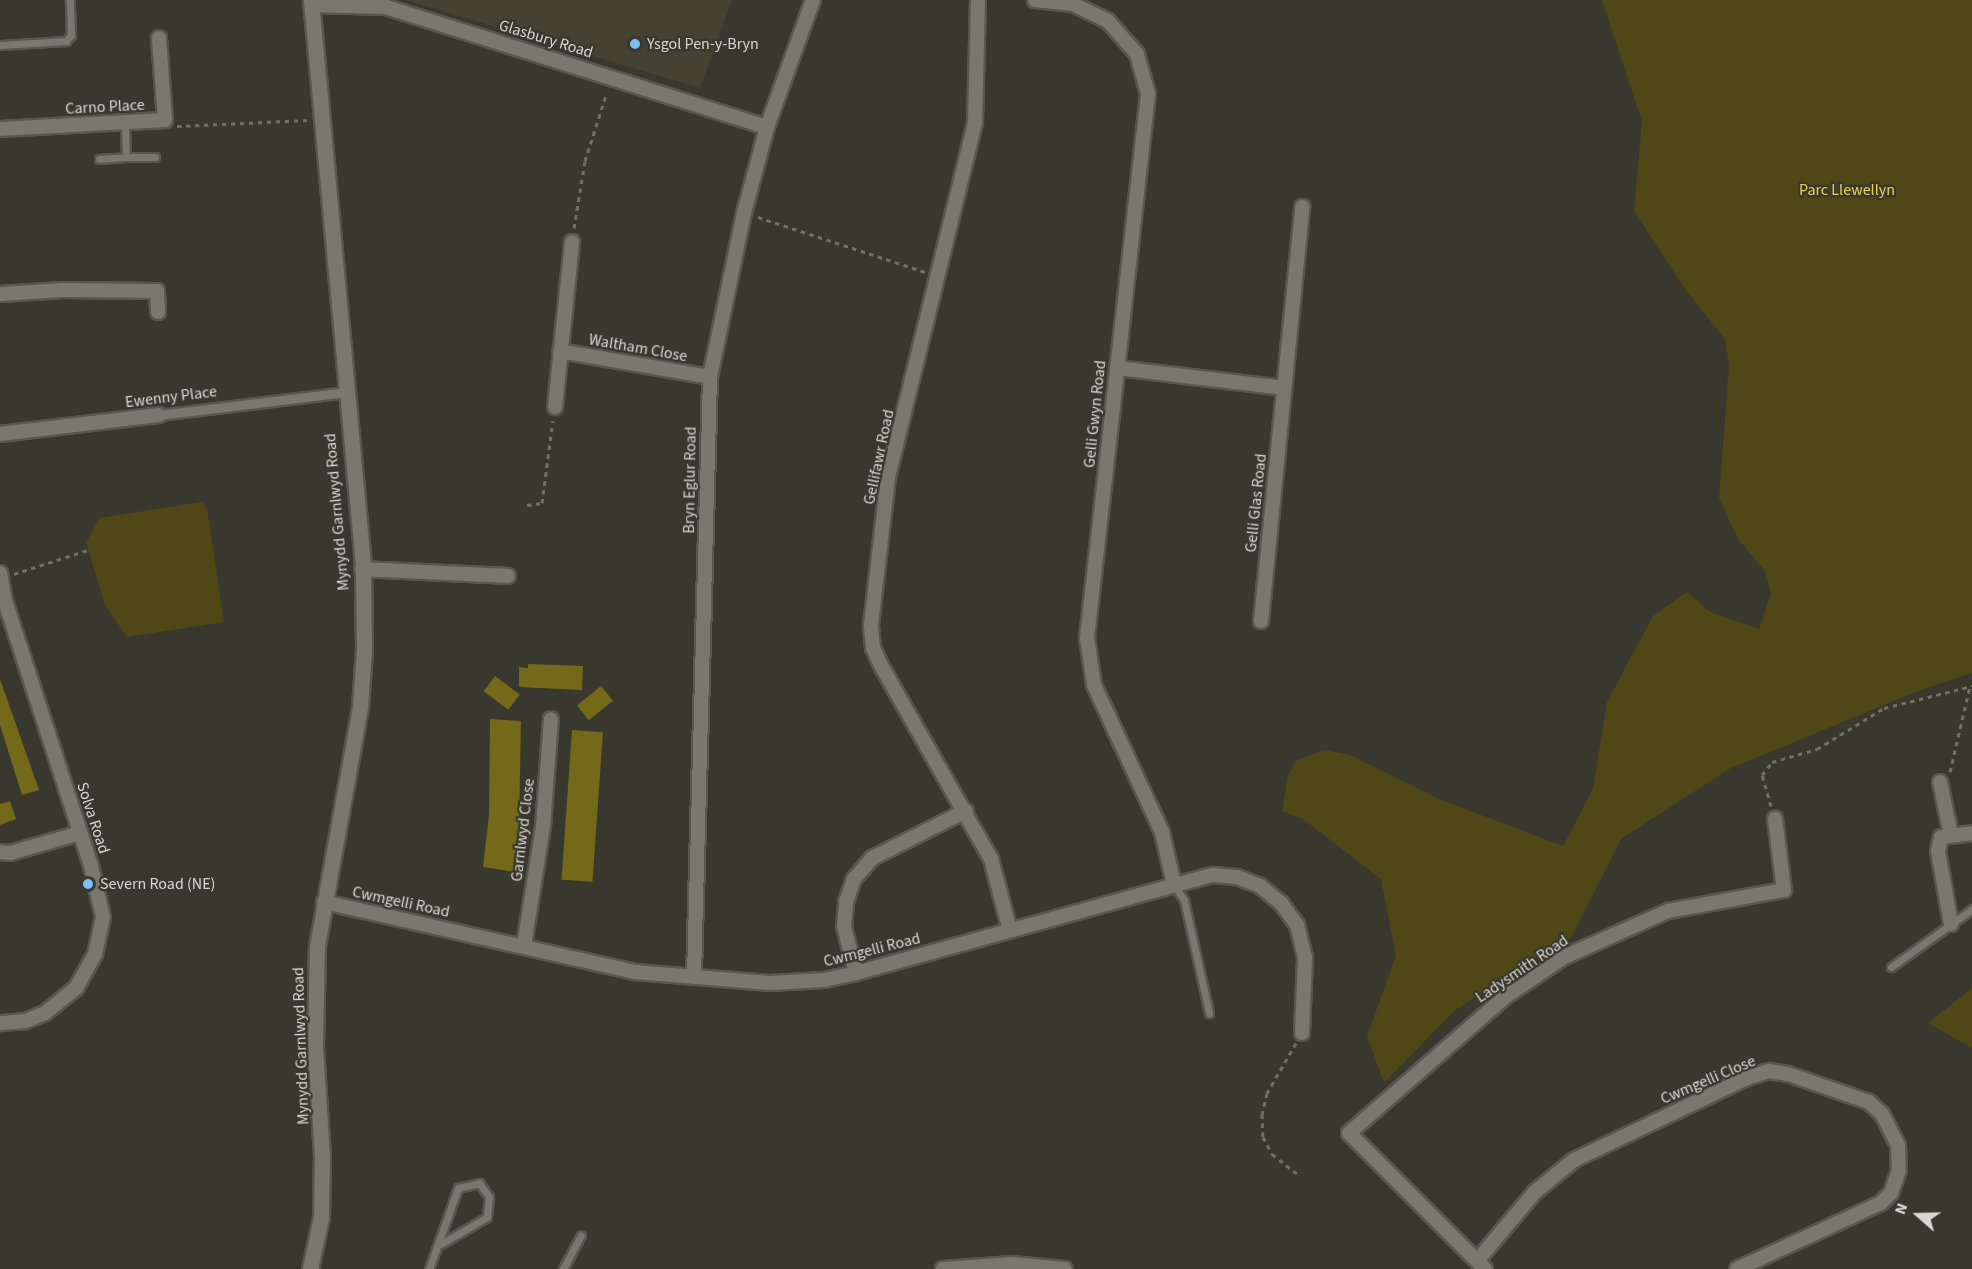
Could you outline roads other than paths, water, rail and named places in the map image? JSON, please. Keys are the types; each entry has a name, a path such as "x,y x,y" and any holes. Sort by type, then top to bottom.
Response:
{"street":[{"name":"Bryn Eglur Road","path":"694,976 710,377 744,213 767,126 813,0"},
{"name":"Gellifawr Road","path":"978,0 975,123 888,478 871,626 873,648 883,669 966,811 991,859 1010,931"},
{"name":"Gelli Gwyn Road","path":"1035,0 1073,4 1108,21 1124,36 1144,72 1148,94 1087,638 1094,685 1162,832 1174,885"},
{"name":"Glasbury Road","path":"311,3 373,3 767,126"},
{"name":"Mynydd Garnlwyd Road","path":"310,1269 321,1217 322,1156 314,989 324,902 360,707 362,569 311,3"},
{"name":"Carno Place","path":"0,129 165,120 159,38"},
{"name":"Gelli Glas Road","path":"1261,621 1302,207"},
{"path":"555,407 572,242"},
{"path":"0,294 63,290 158,291 158,312"},
{"name":"Waltham Close","path":"560,351 710,377"},
{"path":"1117,368 1284,388"},
{"name":"Ewenny Place","path":"0,434 345,392"},
{"path":"362,569 508,576"},
{"name":"Solva Road","path":"0,573 80,833 103,917 88,971 76,988 45,1013 25,1021 0,1023"},
{"name":"Garnlwyd Close","path":"524,945 543,826 551,719"},
{"path":"1940,782 1951,836"},
{"path":"856,973 844,927 846,902 854,879 872,858 966,811"},
{"name":"Ladysmith Road","path":"1481,1265 1350,1133 1505,996 1564,957 1668,911 1784,890 1775,819"},
{"path":"0,852 10,853 80,833"},
{"path":"1951,924 1938,851 1941,837 1972,833"},
{"name":"Cwmgelli Road","path":"324,902 524,945 625,970 770,982 824,980 856,973 1213,875 1237,877 1260,886 1281,903 1297,925 1305,958 1302,1033"},
{"name":"Cwmgelli Close","path":"1481,1265 1535,1192 1574,1160 1746,1078 1769,1071 1788,1074 1869,1102 1882,1114 1898,1145 1899,1170 1891,1193 1881,1203 1737,1269"},
{"path":"943,1269 1012,1264 1065,1269"}],"lane":[{"path":"0,45 66,41 71,35 70,0"},
{"path":"125,122 126,157"},
{"path":"99,159 155,157"},
{"path":"1174,885 1184,900 1209,1013"},
{"path":"1891,967 1972,909"},
{"path":"429,1269 441,1244 458,1188 479,1183 489,1197 487,1217 477,1227 441,1244"},
{"path":"563,1269 581,1235"}],"place":[{"name":"Ysgol Pen-y-Bryn","path":"635,44"},
{"name":"Severn Road (NE)","path":"88,884"}],"park label":[{"name":"Parc Llewellyn","path":"1847,190"}]}
